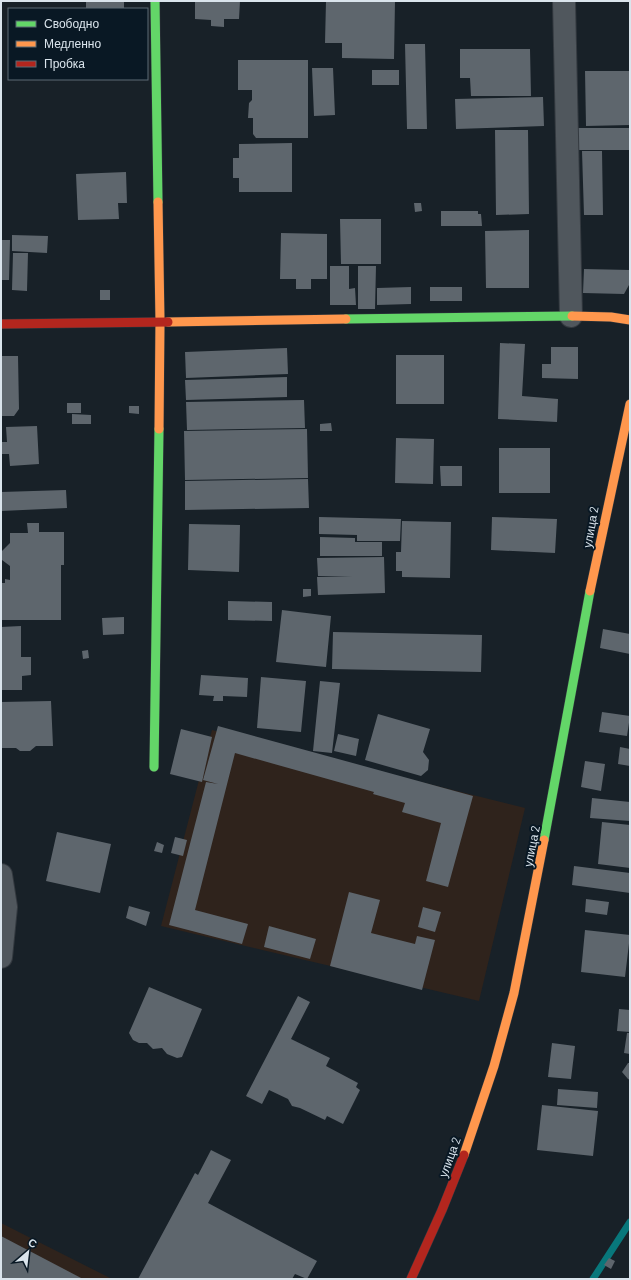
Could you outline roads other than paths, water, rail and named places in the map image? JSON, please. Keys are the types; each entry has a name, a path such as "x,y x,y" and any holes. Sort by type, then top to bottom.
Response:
{"street":[{"path":"154,767 160,321 155,1"},
{"path":"564,1 571,316"},
{"path":"1,324 571,316 611,317 630,320"},
{"name":"улица 2","path":"411,1279 434,1233 472,1129 515,992 556,786 611,481 630,404"},
{"path":"1,875 6,907 1,957"}],"waterway":[{"path":"593,1279 630,1222"}]}
